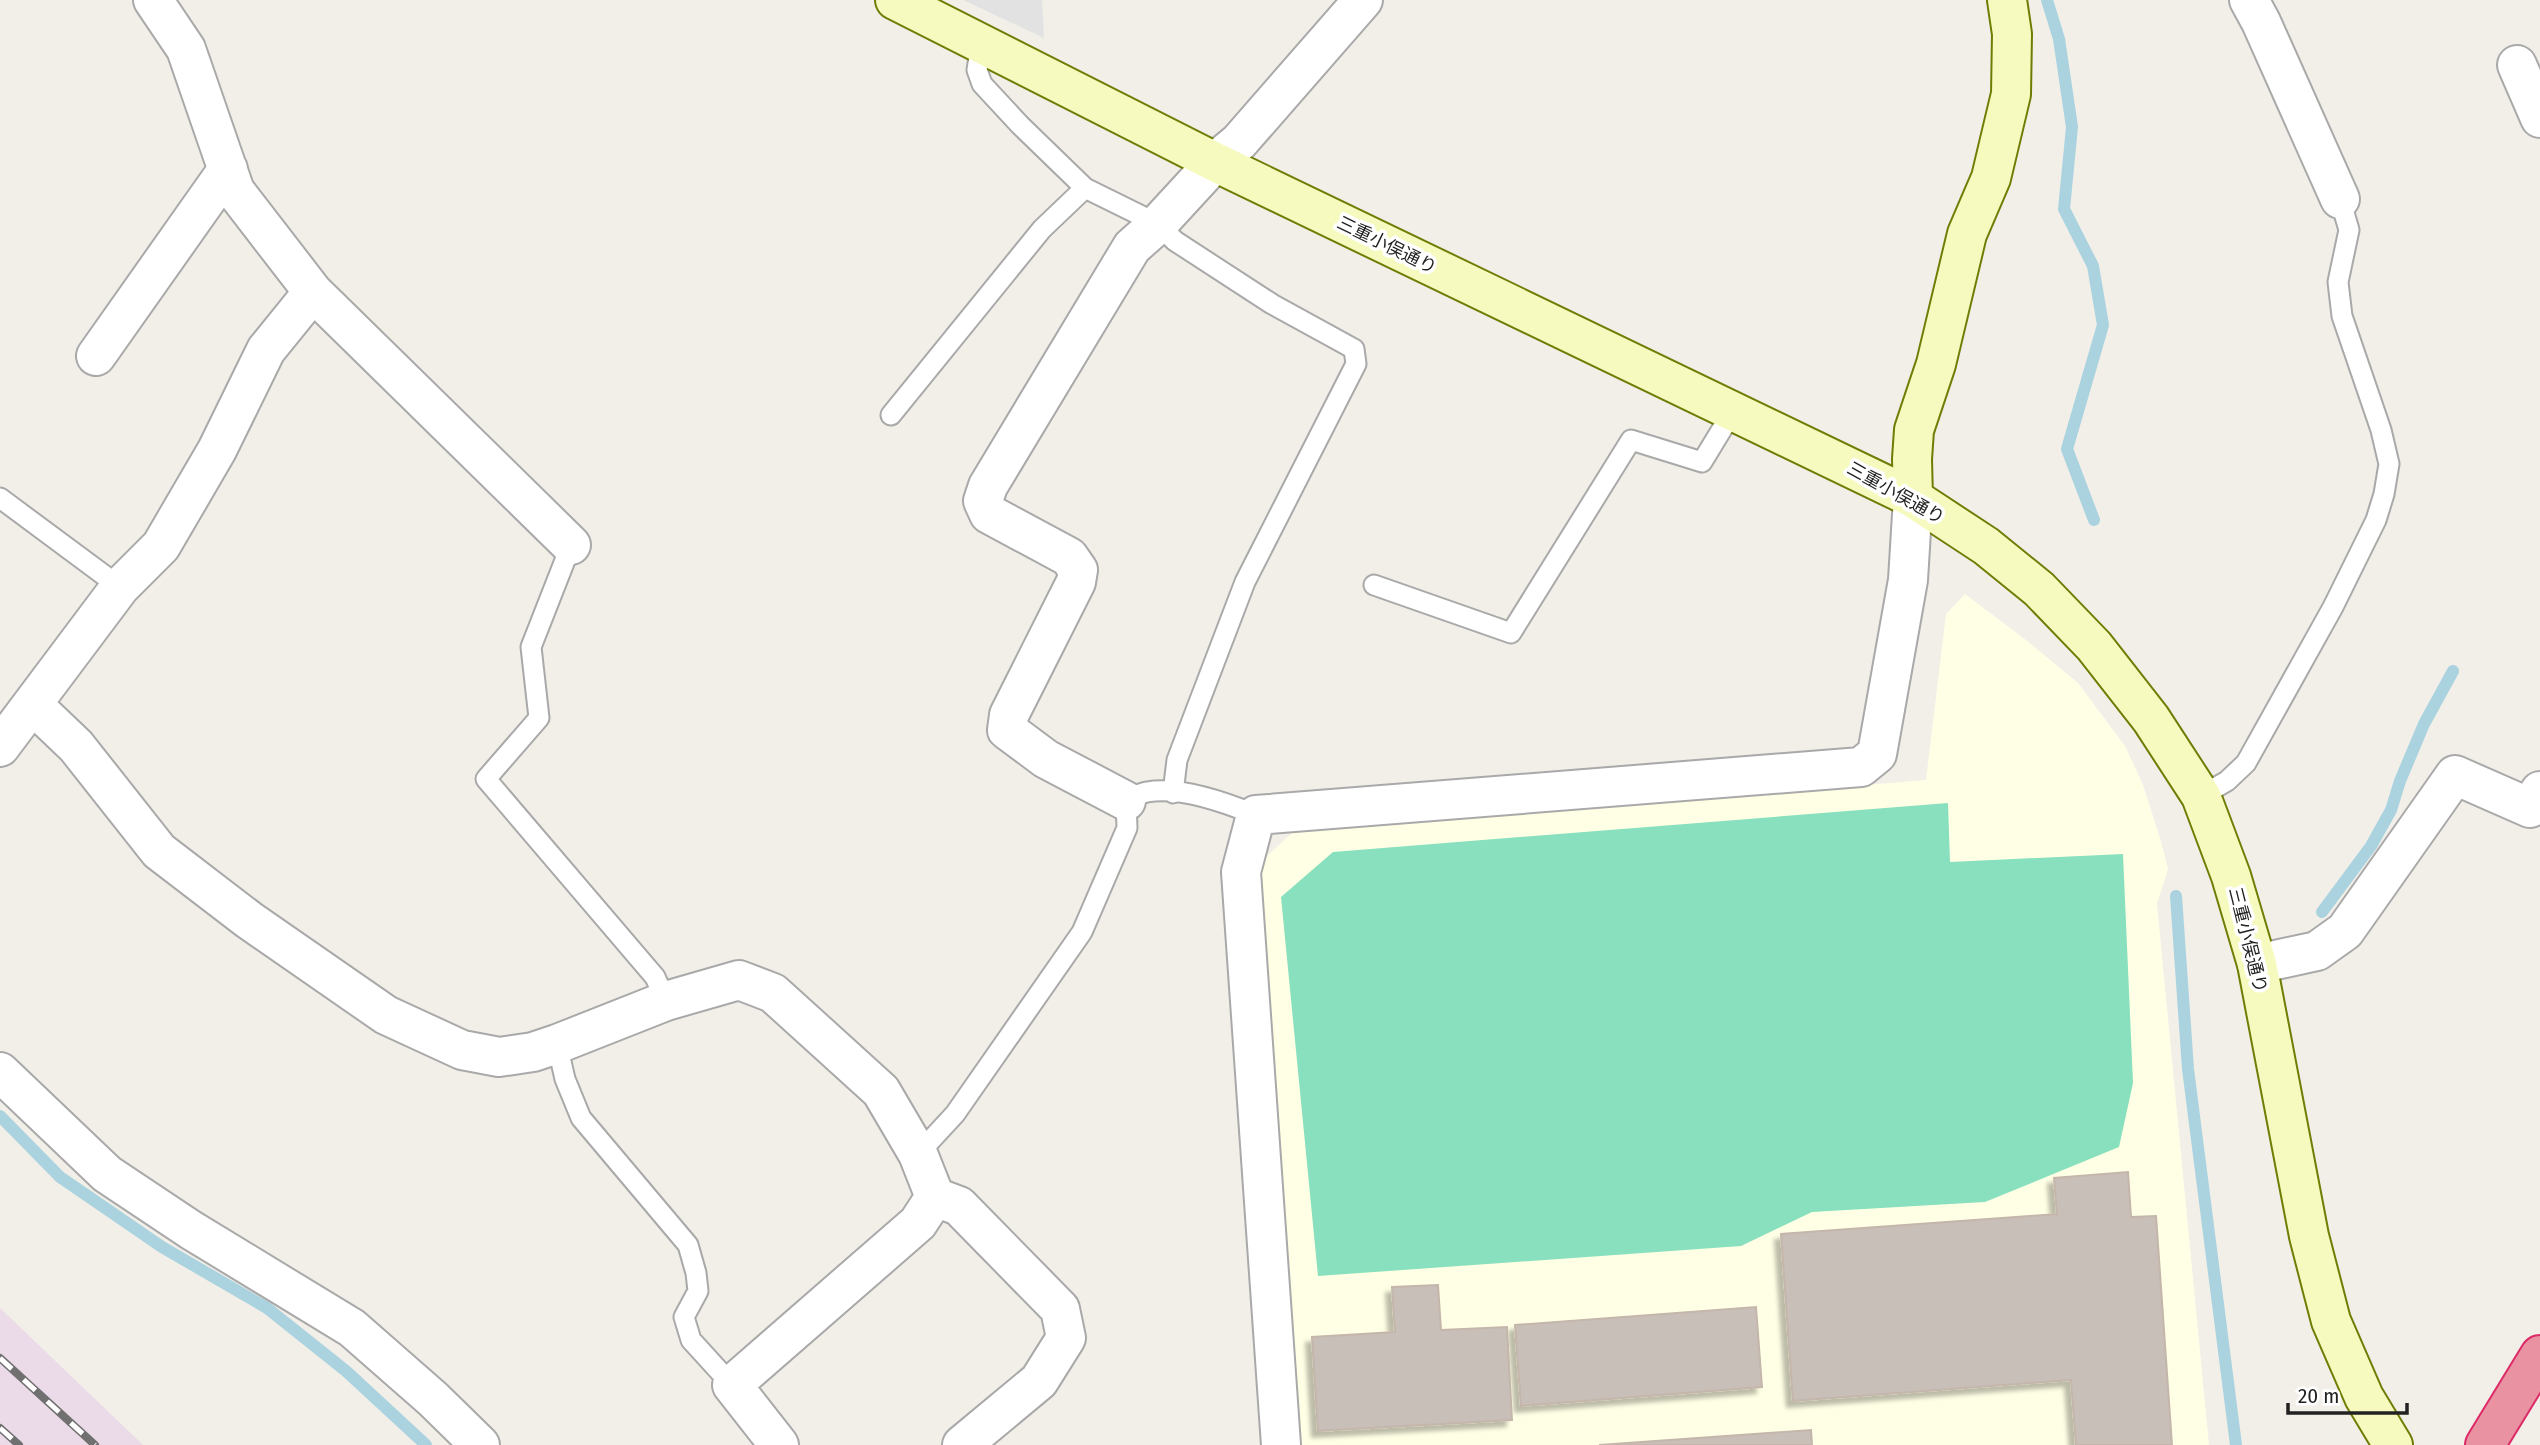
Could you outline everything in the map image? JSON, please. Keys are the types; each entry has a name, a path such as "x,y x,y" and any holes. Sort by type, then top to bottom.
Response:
{"highway":[{"path":"2485,1445 2540,1355"}],"street":[{"path":"153,0 186,49 235,191 313,292 571,545"},
{"name":"三重小俣通り","path":"895,0 1215,162 1913,498 1986,546 2039,589 2094,646 2151,719 2200,796 2231,876 2257,964 2309,1236 2331,1321 2364,1397 2393,1445"},
{"path":"1126,801 1046,759 1007,730 1009,715 1076,582 1078,570 1069,557 989,514 983,501 988,486 1132,247 1158,224 1215,162 1239,142 1363,0"},
{"path":"1281,1445 1241,872 1256,816 1861,767 1877,754 1908,580 1914,430 1936,364 1967,233 1991,178 2011,94 2011,34 2007,0"},
{"path":"2249,0 2340,199"},
{"path":"2517,65 2540,118"},
{"path":"96,356 228,169"},
{"path":"0,747 120,587 161,546 217,450 266,350 313,292"},
{"path":"33,705 76,746 159,851 249,920 386,1015 462,1050 499,1057 533,1052 666,1001 739,980 774,993 881,1091 918,1154 935,1196 959,1206 1060,1309 1066,1338 1039,1381 962,1445"},
{"path":"2257,964 2317,951 2345,931 2455,775 2530,808 2540,791"},
{"path":"0,1072 107,1174 191,1230 352,1328 433,1399 480,1445"},
{"path":"779,1445 732,1385 918,1223 935,1196"}],"lane":[{"path":"981,44 977,70 982,84 1085,188 1158,224 1175,241 1272,304 1354,349 1356,364 1245,582 1177,760 1173,793"},
{"path":"891,415 1042,229 1085,188"},
{"path":"2200,796 2227,781 2246,763 2333,607 2376,520 2384,494 2389,464 2381,430 2342,316 2338,282 2349,230 2340,199"},
{"path":"1374,585 1511,633 1631,440 1702,462 1733,411"},
{"path":"0,498 120,587"},
{"path":"571,545 531,647 539,718 486,779 655,977 666,1001"},
{"path":"918,1154 955,1114 1082,932 1127,828 1126,801 1146,792 1173,793 1218,800 1256,816"},
{"path":"557,1044 565,1079 581,1118 688,1245 698,1291 684,1317 691,1340 732,1385"}],"shaded area":[{"path":"963,0 1042,0 1044,38"},
{"path":"1965,594 2078,683 2125,746 2143,785 2160,838 2168,869 2157,904 2209,1445 1301,1445 1255,867 1292,833 1926,780 1946,614"},
{"path":"0,1308 143,1445 0,1445"}],"green space":[{"path":"1948,803 1950,862 2123,854 2133,1083 2119,1147 1985,1202 1812,1212 1741,1246 1318,1276 1281,897 1333,852"}],"building":[{"path":"2128,1172 2131,1217 2156,1216 2172,1445 2076,1445 2071,1380 1793,1401 1781,1234 2057,1214 2054,1178"},
{"path":"1438,1285 1441,1330 1507,1327 1512,1420 1318,1431 1312,1337 1395,1332 1392,1287"},
{"path":"1756,1307 1762,1387 1521,1406 1515,1325"},
{"path":"1811,1430 1812,1445 1599,1445"}],"waterway":[{"path":"2047,0 2059,39 2072,127 2064,209 2093,266 2103,325 2067,449 2094,520"},
{"path":"2322,912 2371,846 2391,810 2424,724 2453,671"},
{"path":"2176,896 2188,1069 2236,1445"},
{"path":"0,1116 60,1177 162,1247 267,1308 346,1371 426,1445"}],"railway":[{"path":"0,1358 95,1445"},
{"path":"0,1428 19,1445"}]}
